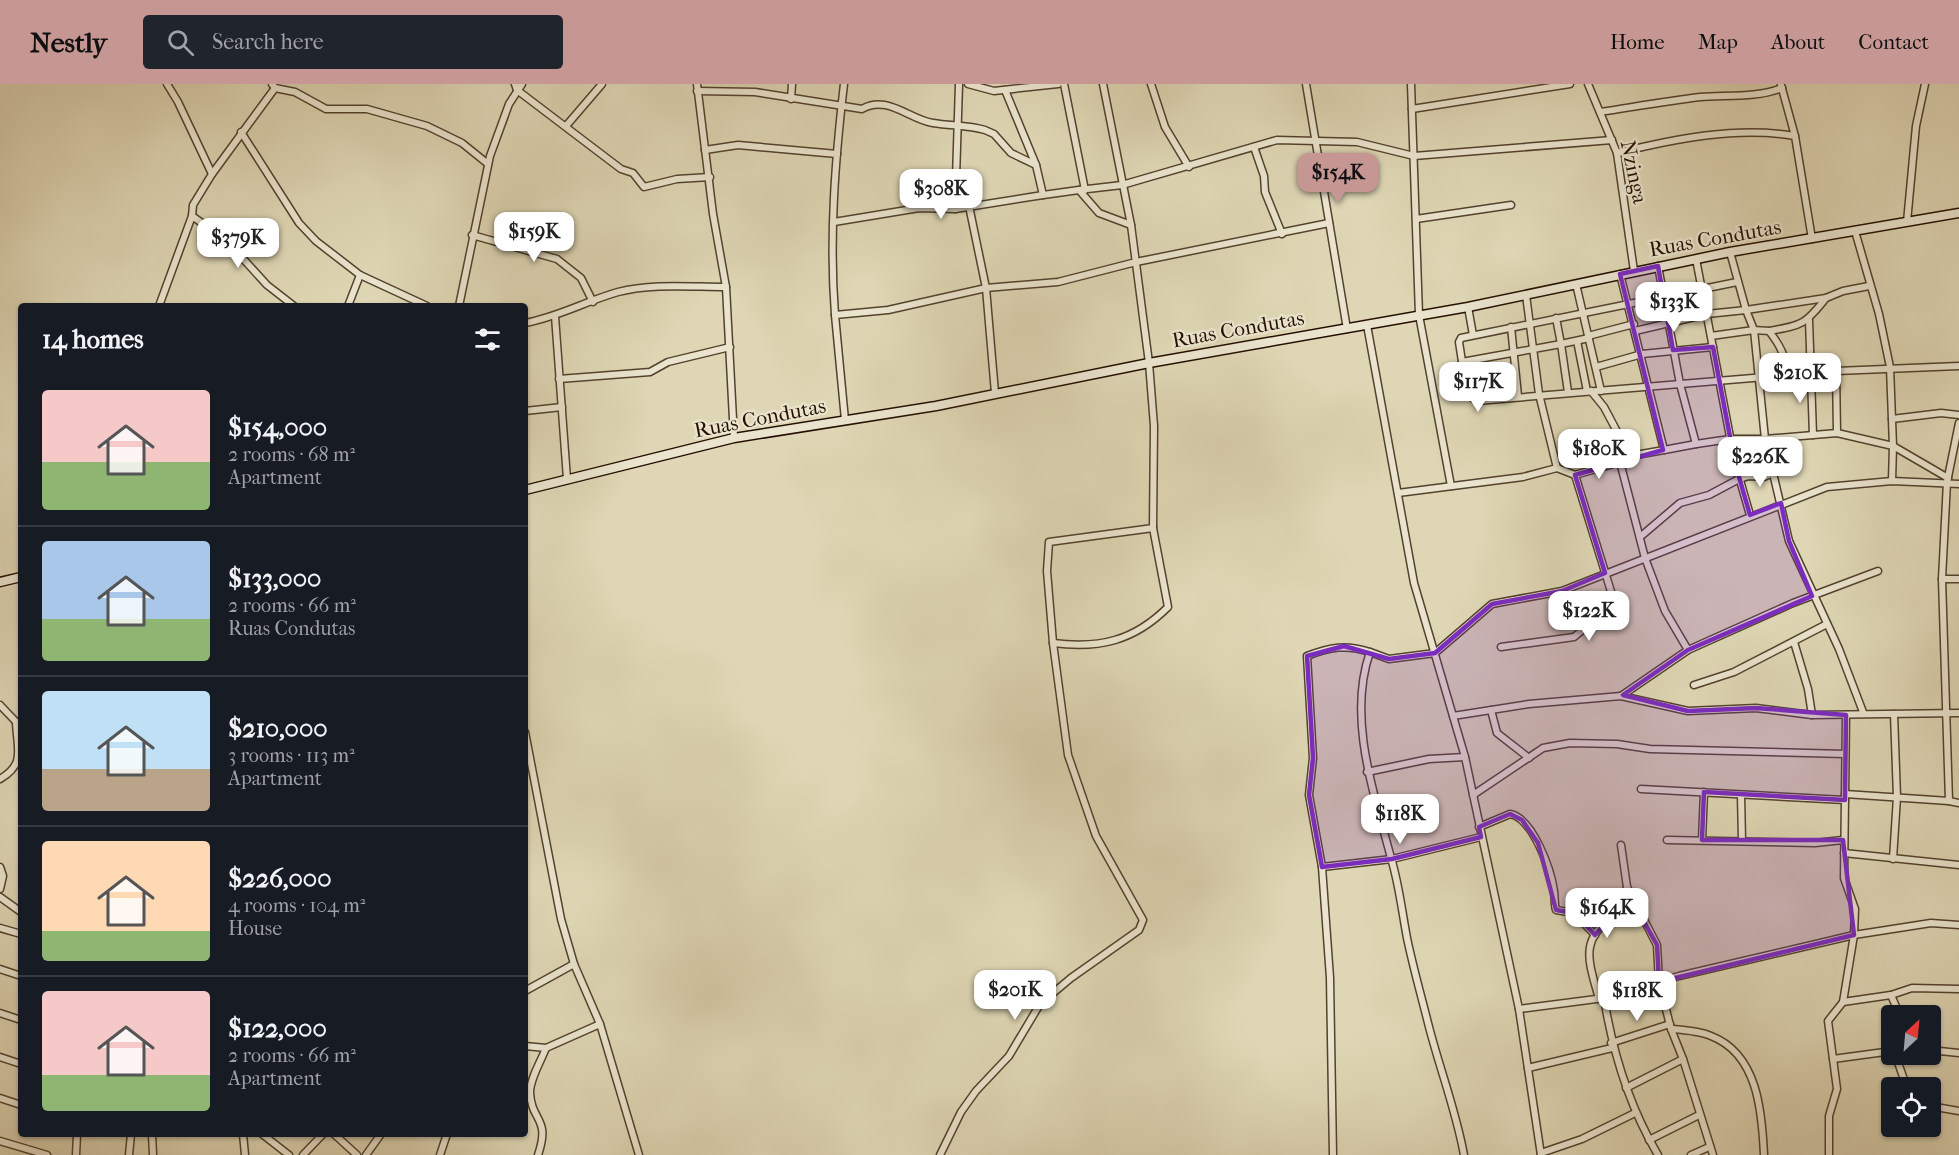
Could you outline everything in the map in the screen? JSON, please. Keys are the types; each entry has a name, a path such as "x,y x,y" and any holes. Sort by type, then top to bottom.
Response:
{"street":[{"path":"167,84 212,174"},
{"path":"460,303 488,164 499,126 516,87 522,84"},
{"path":"566,126 602,84"},
{"path":"791,99 792,84"},
{"path":"844,84 837,154 832,274 845,420"},
{"path":"955,209 959,84"},
{"path":"968,84 994,91 1058,84"},
{"path":"1064,84 1082,190 1099,213 1131,225"},
{"path":"1053,643 1095,646 1117,640 1152,622 1168,608 1153,528 1154,426 1149,363 1131,225 1103,84"},
{"path":"1151,84 1165,127 1189,166"},
{"path":"1306,84 1347,328"},
{"path":"1411,84 1419,315 1451,486"},
{"path":"1412,109 1570,84"},
{"name":"Nzinga","path":"1588,84 1617,153 1634,271"},
{"path":"1907,222 1916,126 1925,84"},
{"path":"160,303 192,216 193,205 274,86 295,92 326,109 367,109 428,126 462,143 488,164"},
{"path":"1600,112 1701,97 1746,93 1761,96 1781,86 1795,136 1812,239"},
{"path":"516,87 621,169 633,173 644,187 677,179 710,177"},
{"path":"734,438 726,287 713,214 697,87 862,109 873,104 890,106 905,111 922,121 990,132 1011,153 1036,165"},
{"path":"1005,90 1036,165 1043,195"},
{"path":"241,132 299,223 336,259 360,275 421,303"},
{"path":"1617,153 1656,144 1744,132 1795,136"},
{"path":"834,222 919,208 955,209 1122,185 1277,140 1364,143 1414,156 1612,140"},
{"path":"705,150 738,145 837,154"},
{"path":"1254,147 1264,176 1265,192 1282,234"},
{"path":"1416,219 1511,205"},
{"path":"969,206 986,288 995,393"},
{"name":"Ruas Condutas","path":"528,489 734,438 1468,307 1730,252 1959,213"},
{"path":"192,216 226,240 267,285 290,303"},
{"path":"835,315 888,310 986,288 1058,282 1136,262 1329,223"},
{"path":"1856,231 1869,286 1879,314 1890,367 1892,481"},
{"path":"472,235 557,259 581,278 593,302"},
{"path":"1730,252 1737,282 1754,330 1765,439 1789,541 1812,596 1827,624 1863,712"},
{"path":"1696,259 1730,439 1750,515"},
{"path":"1658,266 1672,350 1696,444"},
{"path":"1620,274 1642,354 1664,450"},
{"path":"349,303 360,275"},
{"path":"1737,282 1702,291 1530,323 1459,340 1467,394 1472,399 1649,388 1836,370 1959,366"},
{"path":"1576,284 1601,391"},
{"path":"1462,362 1707,314 1826,298 1843,291 1869,286"},
{"path":"528,322 555,316 618,292 645,287 726,287"},
{"path":"1526,295 1539,394 1557,468"},
{"path":"1711,336 1754,330 1769,331 1795,326 1809,320 1826,298"},
{"path":"1468,307 1473,335"},
{"path":"555,316 567,479"},
{"path":"1556,318 1568,392"},
{"path":"1809,320 1813,435"},
{"path":"1367,325 1414,583 1465,757 1519,1009 1541,1154 1582,1139 1635,1113"},
{"path":"1511,327 1518,396"},
{"path":"1769,331 1786,358 1788,375"},
{"path":"1577,341 1589,391 1604,407 1630,456"},
{"path":"1596,367 1642,354 1713,346"},
{"path":"559,379 650,372 668,362 730,347"},
{"path":"1836,370 1837,433"},
{"path":"528,411 562,407"},
{"path":"1892,418 1941,413 1959,415"},
{"path":"1949,801 1942,579 1948,480 1959,423"},
{"path":"1398,493 1523,477 1557,468 1575,475 1620,462 1630,456 1730,439 1765,439 1837,433 1893,446 1948,480 1959,484"},
{"path":"1620,462 1645,558 1667,615 1688,650"},
{"path":"1640,537 1676,506 1709,495 1739,479 1749,476 1764,477 1773,473"},
{"path":"1501,647 1567,639 1580,634 1609,610 1613,603 1575,475"},
{"path":"1333,1155 1330,978 1322,867 1309,795 1313,758 1307,656 1335,646 1370,652 1389,659 1435,653 1492,604 1562,591 1750,515 1831,486 1892,481 1948,480"},
{"path":"940,1155 961,1112 976,1091 1004,1063 1040,1004 1071,978 1138,930 1142,924 1141,916 1096,836 1068,755 1053,643 1047,571 1049,542 1153,528"},
{"path":"1621,696 1688,650 1812,596 1878,571"},
{"path":"0,582 18,578"},
{"path":"1942,579 1959,579"},
{"path":"1694,685 1734,672 1827,624"},
{"path":"1794,642 1808,689 1812,715"},
{"path":"1370,652 1364,667 1362,688 1367,772 1392,860 1408,940 1464,1155"},
{"path":"1453,716 1621,696 1688,711 1756,708 1812,715 1846,715 1863,712 1959,713"},
{"path":"0,705 18,723"},
{"path":"1491,710 1497,733 1528,758"},
{"path":"1893,859 1897,797 1894,714"},
{"path":"1829,1155 1829,1116 1837,1094 1828,1021 1843,1002 1854,935 1855,909 1844,878 1846,715"},
{"path":"1473,795 1543,748 1570,742 1617,744 1650,749 1845,754"},
{"path":"0,779 17,766 18,745"},
{"path":"528,748 561,919 574,964 600,1024 639,1155"},
{"path":"1367,772 1429,759 1465,757"},
{"path":"1641,789 1741,795 1897,797 1959,803"},
{"path":"1702,840 1704,792"},
{"path":"1741,795 1742,841"},
{"path":"1479,827 1510,814 1522,820 1541,852 1551,878 1556,910 1574,913 1595,935"},
{"path":"1322,867 1392,860 1481,837"},
{"path":"1666,840 1815,843 1843,840"},
{"path":"1621,845 1627,887 1657,945 1659,982 1670,1027 1683,1059 1713,1155"},
{"path":"1844,853 1959,864"},
{"path":"0,867 3,876 0,889"},
{"path":"1627,887 1622,906 1595,935 1589,954 1612,1045 1626,1088 1635,1113 1658,1155"},
{"path":"0,897 18,910"},
{"path":"1519,1009 1601,998 1854,935 1931,923 1959,926"},
{"path":"0,928 18,933"},
{"path":"528,989 574,964"},
{"path":"0,969 18,975"},
{"path":"1843,1002 1891,995 1912,988 1959,989"},
{"path":"1891,995 1895,1005"},
{"path":"0,1013 18,1019"},
{"path":"528,1046 546,1048 600,1024"},
{"path":"1528,1068 1670,1027 1713,1036 1740,1055 1753,1079 1764,1155"},
{"path":"538,1155 544,1130 530,1096 530,1087 546,1048"},
{"path":"1941,1051 1959,1053"},
{"path":"1833,1059 1881,1052"},
{"path":"0,1057 18,1064"},
{"path":"1626,1088 1683,1059"},
{"path":"0,1098 18,1104"},
{"path":"1941,1108 1959,1111"},
{"path":"1649,1140 1700,1115"},
{"path":"76,1155 77,1137"},
{"path":"129,1155 131,1137"},
{"path":"152,1137 153,1155"},
{"path":"243,1137 245,1155"},
{"path":"266,1137 289,1155"},
{"path":"303,1155 320,1137"},
{"path":"337,1137 357,1155"},
{"path":"366,1155 379,1137"},
{"path":"440,1155 445,1137"},
{"path":"0,1141 46,1155"},
{"path":"1691,1155 1709,1147"}],"highlighted area":[{"path":"1658,266 1673,350 1713,347 1735,463 1750,515 1781,503 1789,541 1812,596 1688,650 1623,695 1688,711 1756,708 1846,715 1845,800 1704,792 1702,840 1843,840 1854,935 1659,982 1657,945 1630,897 1595,935 1574,913 1556,910 1538,843 1522,820 1510,814 1479,827 1481,837 1392,859 1322,867 1309,795 1313,758 1307,656 1344,646 1389,659 1435,653 1492,604 1562,591 1605,573 1575,475 1663,450 1620,274"}]}
